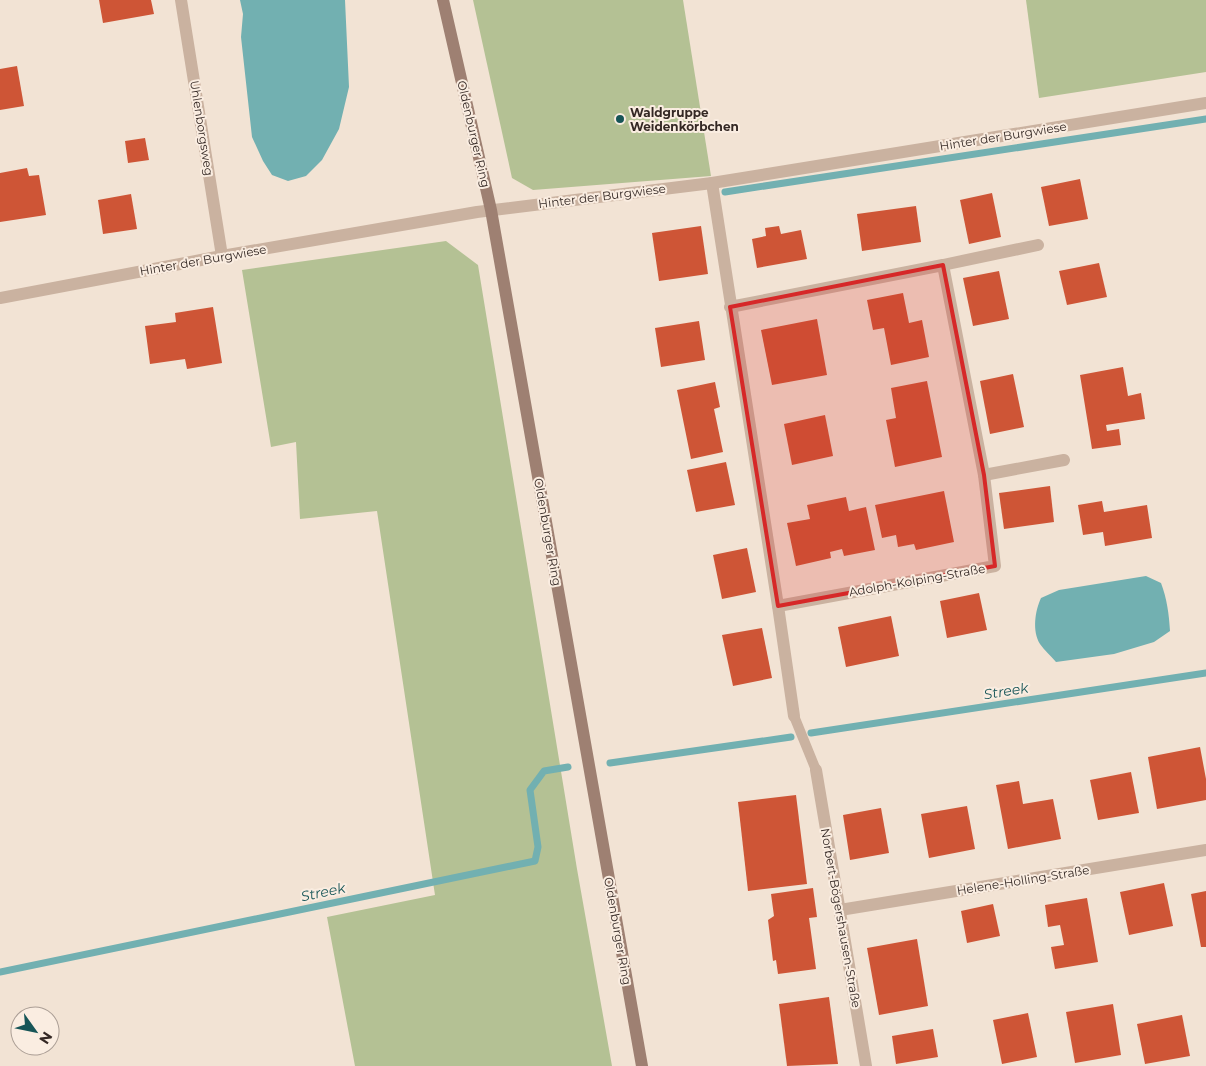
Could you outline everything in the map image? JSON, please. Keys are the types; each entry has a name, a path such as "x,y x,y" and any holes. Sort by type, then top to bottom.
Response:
{"main road":[{"name":"Oldenburger Ring","path":"444,0 491,210 642,1066"}],"street":[{"name":"Uhlenborgsweg","path":"182,0 222,256"},
{"name":"Hinter der Burgwiese","path":"0,298 222,256 491,210 712,183 1206,102"},
{"path":"712,183 794,716"},
{"path":"730,307 1038,245"},
{"name":"Adolph-Kolping-Straße","path":"778,606 995,566 984,475 943,265"},
{"path":"984,475 1064,460"},
{"name":"Norbert-Bögershausen-Straße","path":"816,770 866,1066"},
{"name":"Helene-Holling-Straße","path":"840,910 1206,850"}],"lane":[{"path":"794,716 816,770"}],"highlighted area":[{"path":"943,265 984,475 995,566 778,606 730,307"}],"green space":[{"path":"473,0 683,0 711,176 533,190 512,178"},
{"path":"1026,0 1206,0 1206,72 1039,98"},
{"path":"446,241 478,265 577,869 612,1066 355,1066 327,917 435,895 377,511 300,519 296,442 271,447 242,270"}],"water":[{"path":"240,0 345,0 349,87 339,129 322,160 306,176 288,181 272,175 252,137 241,37 243,14"},
{"path":"1146,576 1161,583 1168,613 1170,631 1154,642 1114,654 1056,662 1040,644 1036,633 1035,621 1041,598 1059,590"}],"building":[{"path":"99,0 151,0 154,14 103,23"},
{"path":"17,66 24,106 0,110 0,69"},
{"path":"145,138 149,160 128,163 125,141"},
{"path":"27,168 29,176 39,175 46,215 0,222 0,173"},
{"path":"1080,179 1088,219 1049,226 1041,187"},
{"path":"992,193 1001,237 969,244 960,200"},
{"path":"131,194 137,229 103,234 98,200"},
{"path":"916,206 921,242 862,251 857,214"},
{"path":"701,226 708,274 659,281 652,233"},
{"path":"779,226 781,234 801,230 807,259 757,268 752,239 766,236 765,228"},
{"path":"1099,263 1107,297 1067,305 1059,271"},
{"path":"999,271 1009,319 973,326 963,278"},
{"path":"903,293 909,323 922,320 929,357 891,365 884,328 873,330 867,300"},
{"path":"213,307 222,363 187,369 185,359 150,364 145,326 176,322 175,313"},
{"path":"817,319 827,375 772,385 761,330"},
{"path":"699,321 705,360 661,367 655,328"},
{"path":"1123,367 1128,396 1141,393 1145,419 1106,425 1107,431 1119,429 1121,445 1092,449 1080,375"},
{"path":"1013,374 1024,427 990,434 980,381"},
{"path":"927,381 942,457 895,467 886,420 896,418 891,388"},
{"path":"715,382 720,407 714,409 723,452 691,459 677,390"},
{"path":"825,415 833,456 792,465 784,424"},
{"path":"726,462 735,505 696,512 687,470"},
{"path":"1050,486 1054,522 1004,529 999,493"},
{"path":"944,491 954,542 916,550 914,544 898,547 896,535 882,538 875,505"},
{"path":"846,497 849,511 866,507 875,550 844,556 842,549 830,552 831,558 796,566 787,523 810,519 807,505"},
{"path":"1102,501 1104,512 1147,505 1152,538 1105,546 1103,532 1083,535 1078,505"},
{"path":"747,548 756,592 722,599 713,555"},
{"path":"979,593 987,630 947,638 940,601"},
{"path":"891,616 899,656 846,667 838,627"},
{"path":"762,628 772,678 733,686 722,635"},
{"path":"1200,747 1206,779 1206,800 1157,809 1148,757"},
{"path":"1131,772 1139,813 1098,820 1090,780"},
{"path":"1019,781 1023,804 1053,799 1061,839 1008,849 996,785"},
{"path":"796,795 807,884 748,891 738,802"},
{"path":"967,806 975,849 929,858 921,814"},
{"path":"881,808 889,853 850,860 843,815"},
{"path":"1164,883 1173,926 1129,935 1120,892"},
{"path":"813,888 817,917 809,918 816,969 778,974 776,960 773,961 768,920 774,916 771,894"},
{"path":"1206,891 1206,947 1201,947 1191,894"},
{"path":"1087,898 1098,962 1055,969 1051,947 1064,945 1060,925 1048,927 1045,905"},
{"path":"993,904 1000,936 967,943 961,911"},
{"path":"917,939 928,1006 879,1015 867,948"},
{"path":"829,997 838,1064 787,1066 779,1004"},
{"path":"1113,1004 1121,1055 1075,1063 1066,1012"},
{"path":"1028,1013 1037,1057 1002,1064 993,1020"},
{"path":"1182,1015 1190,1056 1145,1064 1137,1024"},
{"path":"933,1029 938,1057 896,1064 892,1036"}],"waterway":[{"path":"725,192 1206,119"},
{"name":"Streek","path":"811,733 1206,673"},
{"name":"Streek","path":"610,763 791,737"},
{"name":"Streek","path":"0,972 535,861 538,847 530,790 544,771 568,767"}],"place":[{"name":"Waldgruppe Weidenkörbchen","path":"620,119"}]}
